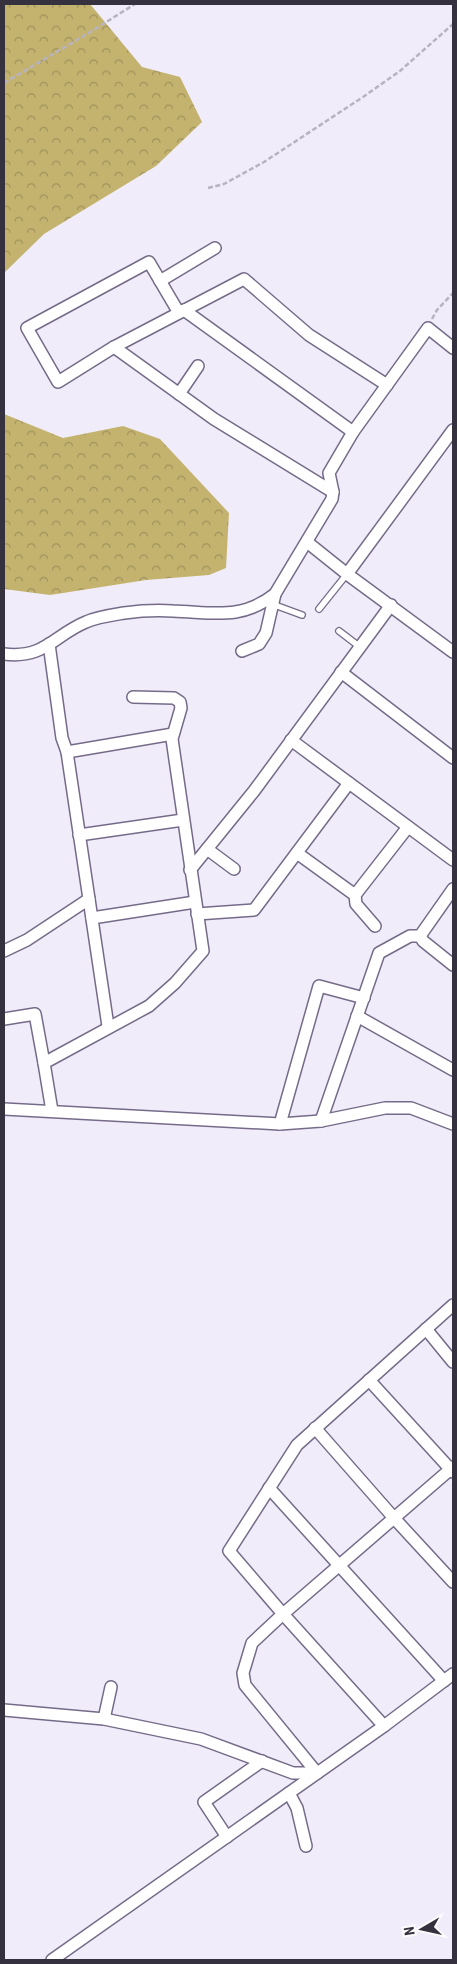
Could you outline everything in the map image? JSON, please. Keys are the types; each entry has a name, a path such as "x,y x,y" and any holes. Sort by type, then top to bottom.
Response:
{"street":[{"path":"160,281 215,248"},
{"path":"353,432 181,311 149,262 27,328 58,382 114,347 181,311 244,279 309,335 387,385"},
{"path":"242,650 259,644 266,633 273,599 332,499 329,473 353,432 428,328 453,348"},
{"path":"114,347 214,419 332,492"},
{"path":"179,394 198,366"},
{"path":"347,574 453,430"},
{"path":"307,542 453,652"},
{"path":"4,654 14,655 38,652 87,622 123,613 172,611 224,614 262,604 273,599"},
{"path":"190,870 254,790 391,605"},
{"path":"49,644 62,738 67,752 108,1026"},
{"path":"341,672 453,758"},
{"path":"44,1062 108,1026 149,1006 174,983 203,951 172,739 181,708 180,702 174,698 133,697"},
{"path":"67,752 174,734"},
{"path":"291,740 453,860"},
{"path":"198,914 254,910 349,783"},
{"path":"79,835 183,820"},
{"path":"375,926 356,904 355,895 408,827"},
{"path":"207,849 234,870"},
{"path":"297,852 355,895"},
{"path":"420,936 453,889"},
{"path":"4,951 28,940 89,899"},
{"path":"92,918 195,902"},
{"path":"320,1121 379,953 410,936 420,936"},
{"path":"420,936 422,941 452,963"},
{"path":"280,1124 319,986 364,998"},
{"path":"4,1019 35,1014 52,1111"},
{"path":"357,1016 453,1070"},
{"path":"4,1109 280,1124 320,1121 385,1108 411,1108 451,1120"},
{"path":"384,1726 229,1551 296,1445 453,1305"},
{"path":"426,1329 453,1362"},
{"path":"317,1773 245,1685 243,1672 252,1642 339,1564 452,1469 369,1380"},
{"path":"315,1428 453,1582"},
{"path":"52,1960 449,1678 269,1488"},
{"path":"104,1719 111,1687"},
{"path":"4,1710 104,1719 201,1739 293,1772 317,1773"},
{"path":"227,1837 204,1802 262,1761"},
{"path":"289,1793 297,1808 306,1846"}],"lane":[{"path":"319,609 347,574"},
{"path":"273,599 302,615"},
{"path":"339,631 360,647"}],"path":[{"path":"4,83 92,32 135,4"},
{"path":"208,188 224,184 264,162 354,102 400,71 453,24"},
{"path":"428,328 437,310 453,293"}],"green space":[{"path":"4,4 90,4 142,67 180,77 202,122 156,166 44,234 4,273"},
{"path":"4,414 63,438 123,426 160,439 229,513 226,568 209,575 146,580 50,595 4,589"}]}
